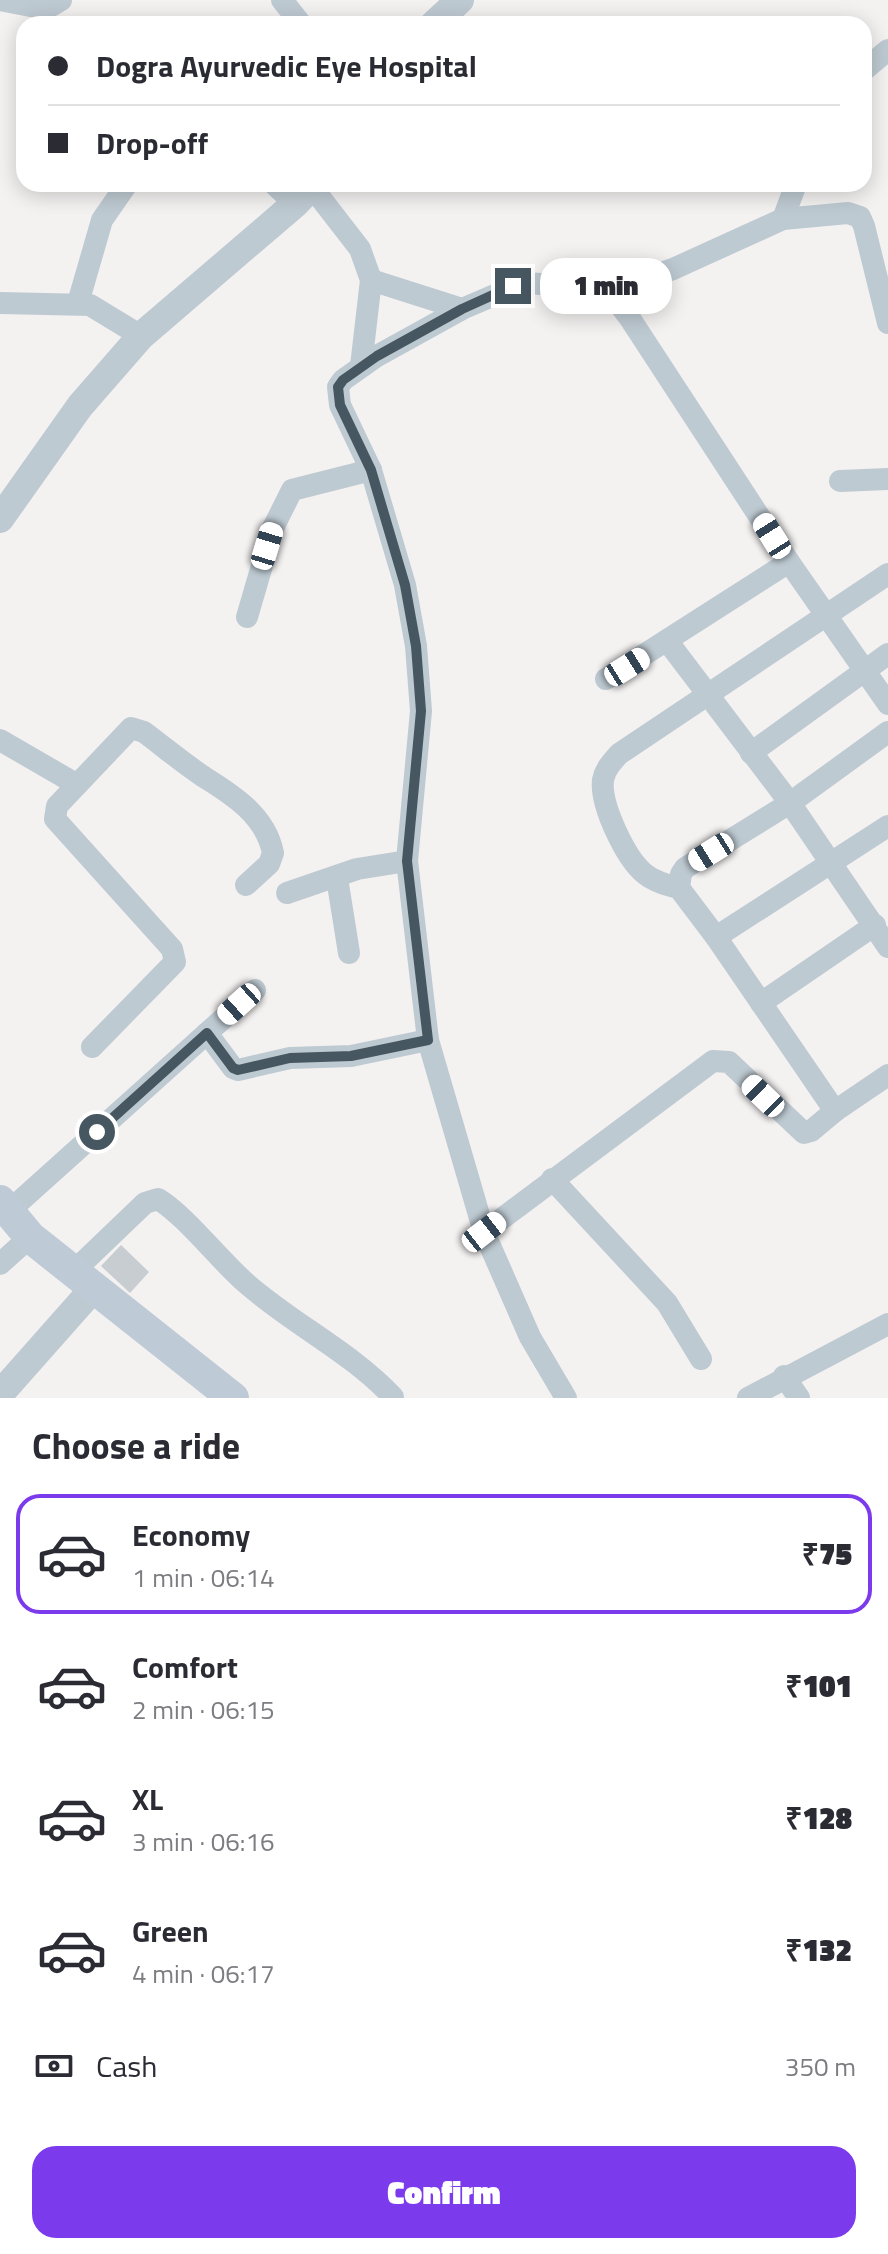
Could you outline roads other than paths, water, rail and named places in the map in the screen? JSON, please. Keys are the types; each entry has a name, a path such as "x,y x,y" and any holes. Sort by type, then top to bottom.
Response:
{"main road":[{"path":"4,1206 30,1237 220,1394"}],"street":[{"path":"0,0 46,9 61,0"},
{"path":"282,0 295,16"},
{"path":"443,16 460,0"},
{"path":"872,63 888,50"},
{"path":"78,303 102,220 121,192"},
{"path":"0,519 80,406 141,336 307,192 360,249 371,280 361,366"},
{"path":"783,219 793,192"},
{"path":"566,1398 530,1337 484,1232 428,1040 407,861 421,711 416,646 405,585 371,470 338,395 343,380 361,366 462,309 523,283 584,284 609,291 673,269 783,219 848,213 860,217 888,323"},
{"path":"371,280 462,309"},
{"path":"609,291 789,562 888,704"},
{"path":"0,303 78,303 101,310 141,336"},
{"path":"247,617 273,528 289,494 297,486 371,470"},
{"path":"840,481 888,479"},
{"path":"606,679 789,562"},
{"path":"835,1111 679,888 647,876 631,859 604,797 603,780 608,766 619,754 888,574"},
{"path":"668,642 790,803 888,947"},
{"path":"751,753 888,654"},
{"path":"92,1047 171,967 175,956 55,819 57,806 131,728 144,732 239,800 265,829 272,843 272,859 246,885"},
{"path":"679,888 685,868 790,803 888,732"},
{"path":"0,740 76,784"},
{"path":"716,937 888,826"},
{"path":"287,893 357,869 407,861"},
{"path":"337,878 349,953"},
{"path":"761,1003 875,925"},
{"path":"4,1206 255,990"},
{"path":"207,1033 233,1068 238,1070 290,1058 351,1056 428,1040"},
{"path":"484,1232 713,1061 729,1062 804,1133 888,1075"},
{"path":"552,1179 667,1303 701,1359"},
{"path":"0,1394 145,1203 158,1199 246,1283 293,1322 361,1365 393,1397"},
{"path":"0,1264 30,1237"},
{"path":"748,1398 784,1376 888,1324"},
{"path":"784,1376 799,1398"}]}
